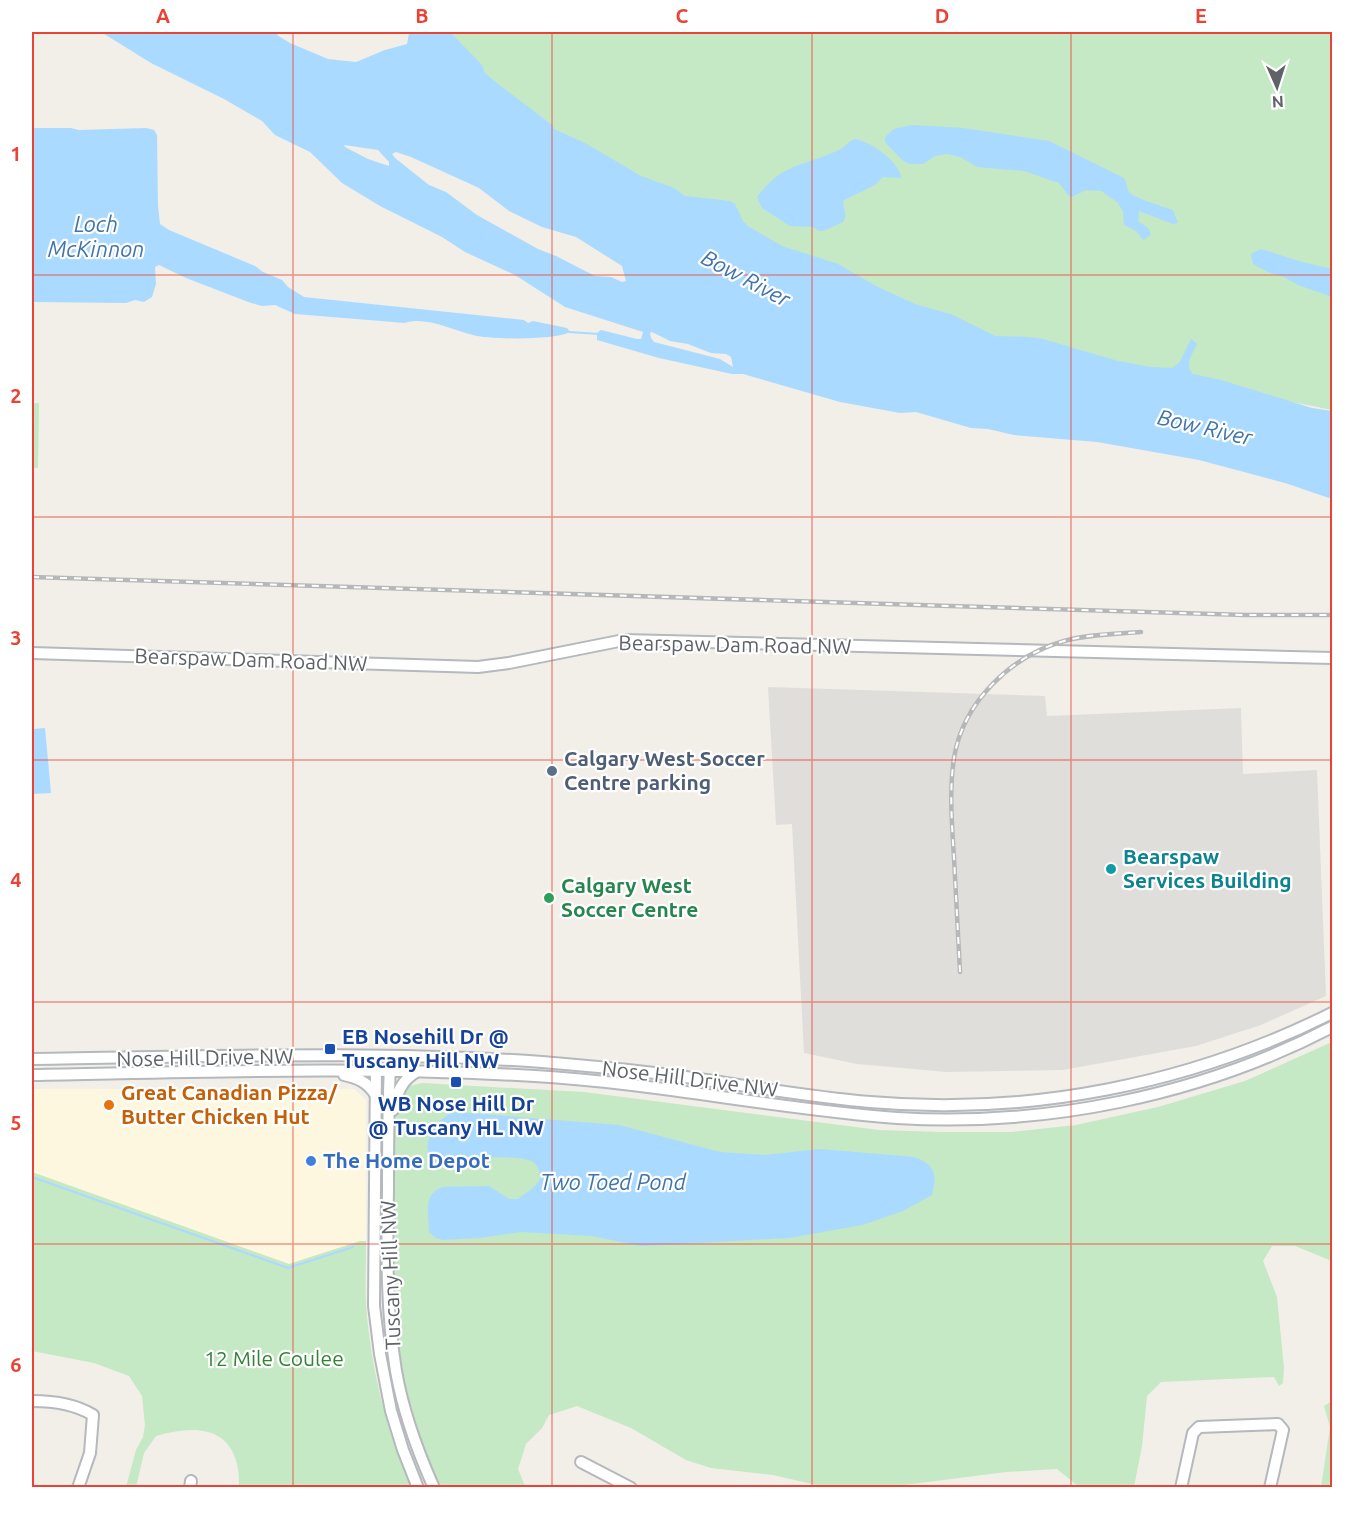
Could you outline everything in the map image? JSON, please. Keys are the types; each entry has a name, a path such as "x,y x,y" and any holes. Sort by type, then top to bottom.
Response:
{"street":[{"name":"Bearspaw Dam Road NW","path":"32,653 478,667 624,640 1332,658"},
{"name":"Nose Hill Drive NW","path":"32,1059 390,1056 581,1065 871,1102 918,1105 991,1104 1072,1096 1161,1078 1260,1046 1332,1012"},
{"name":"Nose Hill Drive NW","path":"32,1075 299,1070 417,1071 581,1079 847,1113 970,1119 1083,1108 1155,1094 1254,1063 1332,1027"},
{"name":"Tuscany Hill NW","path":"376,1056 374,1306 380,1354 392,1411 403,1450 418,1488"},
{"name":"Tuscany Hill NW","path":"390,1056 387,1278 393,1346 396,1372 409,1420 423,1464 434,1488"},
{"path":"299,1070 355,1077 369,1086 375,1095"},
{"path":"389,1133 401,1085 417,1071"},
{"path":"32,1401 84,1409 93,1415 90,1453 78,1488"},
{"path":"1181,1488 1193,1433 1199,1427 1278,1424 1283,1430 1270,1488"},
{"path":"581,1462 631,1488"}],"shaded area":[{"path":"768,687 1045,696 1047,716 1241,708 1243,774 1317,770 1326,996 1261,1025 1196,1046 1063,1070 947,1072 857,1064 804,1053 792,824 776,825"},
{"path":"32,1089 354,1089 366,1100 366,1241 289,1264 32,1172"}],"green space":[{"path":"444,32 1332,32 1332,410 989,341 768,246 561,142 467,65"},
{"path":"32,403 39,403 38,468 32,468"},
{"path":"1332,1042 1332,1261 1295,1246 1272,1246 1263,1261 1277,1297 1284,1368 1283,1383 1279,1386 1274,1377 1161,1382 1147,1396 1142,1446 1134,1487 1079,1487 1057,1469 1006,1472 888,1487 825,1487 773,1475 711,1468 686,1460 631,1428 577,1406 549,1415 542,1428 526,1444 518,1469 527,1487 440,1487 428,1461 406,1390 395,1331 392,1295 392,1160 397,1103 410,1086 422,1083 584,1092 879,1130 1012,1132 1076,1125 1158,1107 1245,1081"},
{"name":"12 Mile Coulee","path":"32,1172 289,1264 366,1241 366,1305 376,1375 387,1421 411,1487 239,1487 237,1464 225,1441 205,1431 193,1430 156,1436 144,1453 136,1487 126,1487 145,1425 142,1396 129,1376 94,1363 32,1351"},
{"path":"1332,1401 1332,1487 1321,1487 1330,1427 1324,1406"}],"water":[{"name":"Bow River","path":"101,32 280,32 277,35 290,43 328,59 356,62 407,44 408,32 450,32 482,65 485,73 552,125 554,129 585,143 641,176 674,188 685,196 730,201 735,204 748,226 782,246 838,264 876,286 915,304 953,315 995,336 1043,339 1118,361 1150,367 1172,368 1180,362 1191,339 1197,344 1189,363 1193,374 1221,380 1312,408 1332,411 1332,499 1285,483 1199,460 1097,442 1014,435 971,428 916,412 900,413 840,402 743,374 732,374 659,358 597,340 597,333 601,330 637,339 641,339 643,332 565,307 515,275 465,252 442,237 380,206 342,183 310,152 275,135 262,121 224,99 151,63","holes":["344,145 378,150 389,162 389,166 368,159","396,152 411,157 479,188 509,211 542,227 576,237 622,266 626,281 595,276 538,249 477,215 446,192 429,185 392,154","650,333 711,353 726,354 731,357 733,367 720,359 654,342"]},
{"path":"912,125 963,128 1049,141 1124,178 1131,194 1173,210 1178,223 1173,224 1139,211 1138,221 1148,228 1151,235 1143,240 1136,231 1124,225 1123,211 1117,202 1101,191 1086,190 1072,197 1059,183 1024,171 977,167 960,157 947,154 935,156 923,164 909,164 885,142 885,137 894,129"},
{"name":"Loch McKinnon","path":"32,128 79,130 146,128 154,130 157,135 160,224 169,230 255,266 282,280 288,287 304,297 524,320 528,323 533,321 567,328 570,332 551,337 493,338 421,321 405,323 295,314 275,305 262,306 251,303 159,265 155,267 156,284 152,297 144,302 135,300 126,303 32,302"},
{"path":"854,139 868,143 883,153 896,166 901,178 883,177 875,185 844,200 843,222 823,231 813,227 790,226 762,208 757,197 766,186 785,171 839,150"},
{"path":"1261,249 1332,269 1332,297 1298,285 1253,264 1251,254"},
{"path":"45,728 51,793 32,794 32,729"},
{"name":"Two Toed Pond","path":"455,1112 619,1125 720,1152 765,1155 820,1149 914,1157 931,1167 934,1188 932,1195 903,1211 862,1225 789,1238 641,1246 592,1236 521,1232 443,1240 429,1232 428,1205 436,1190 443,1187 489,1186 509,1199 518,1199 535,1186 540,1178 536,1164 524,1159 429,1157 428,1143 433,1130 442,1119"}],"waterway":[{"path":"569,332 599,334"},
{"path":"32,1177 288,1268 353,1247"}],"railway":[{"path":"32,577 1245,615 1332,615"},
{"path":"960,972 952,783 954,758 959,738 968,718 992,684 1008,670 1044,648 1083,637 1141,632"}],"place":[{"name":"Calgary West Soccer Centre parking","path":"552,771"},
{"name":"Bearspaw Services Building","path":"1111,869"},
{"name":"Calgary West Soccer Centre","path":"549,898"},
{"name":"EB Nosehill Dr @ Tuscany Hill NW","path":"330,1049"},
{"name":"WB Nose Hill Dr @ Tuscany HL NW","path":"456,1082"},
{"name":"Great Canadian Pizza/ Butter Chicken Hut","path":"109,1105"},
{"name":"The Home Depot","path":"311,1161"}]}
